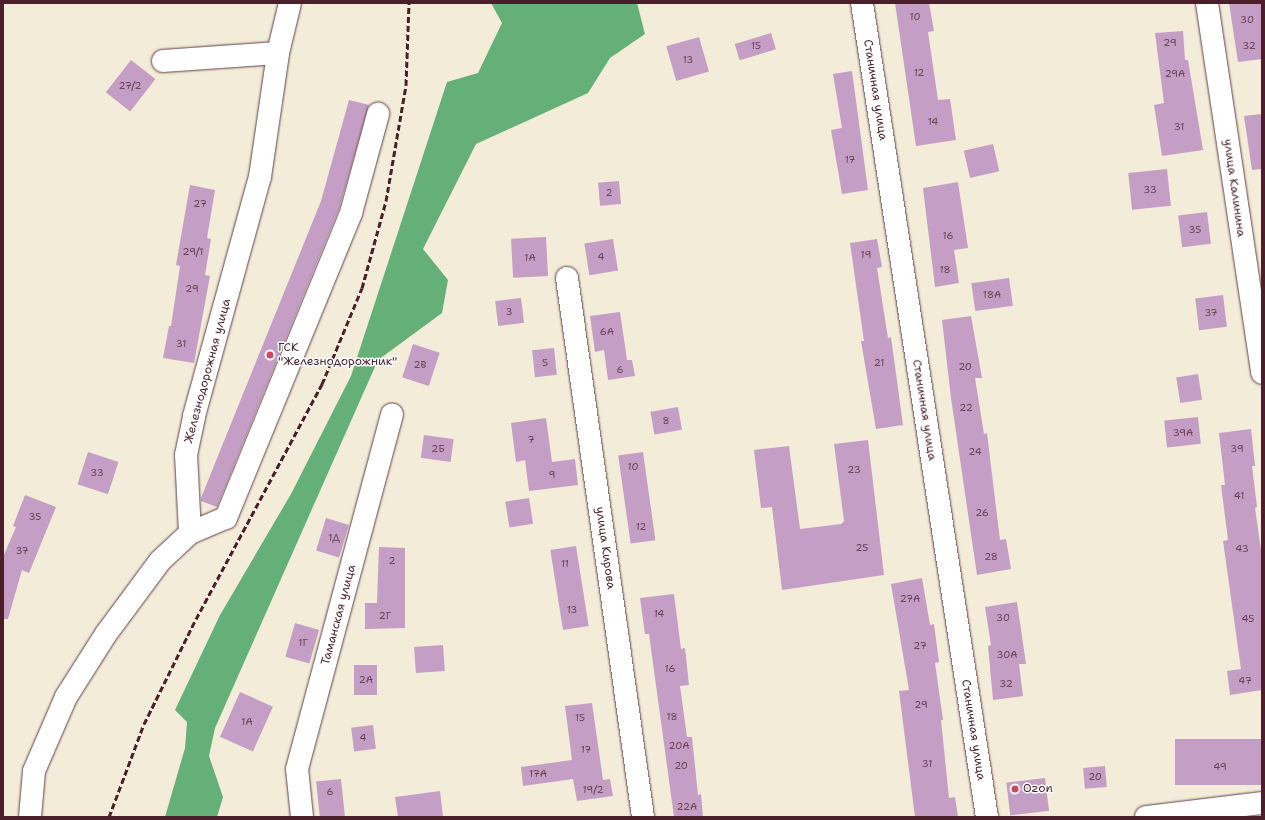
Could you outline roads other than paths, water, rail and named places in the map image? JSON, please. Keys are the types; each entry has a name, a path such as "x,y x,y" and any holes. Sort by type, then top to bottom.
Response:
{"street":[{"name":"Железнодорожная улица","path":"190,533 186,455 194,416 260,177 278,53 290,3"},
{"name":"Станичная улица","path":"862,3 987,817"},
{"name":"улица Калинина","path":"1207,3 1262,373"},
{"path":"163,61 278,53"},
{"path":"30,817 34,772 66,697 106,634 160,561 190,533 226,518 351,213 378,114"},
{"name":"улица Кирова","path":"567,278 643,817"},
{"name":"Таманская улица","path":"302,817 297,768 392,414"},
{"path":"1146,817 1262,803"}],"railway":[{"path":"109,817 144,724 196,619 322,384 362,288 386,201 406,85 409,3"}],"place":[{"name":"ГСК \"Железнодорожник\"","path":"270,355"},
{"name":"Ozon","path":"1015,789"}]}
